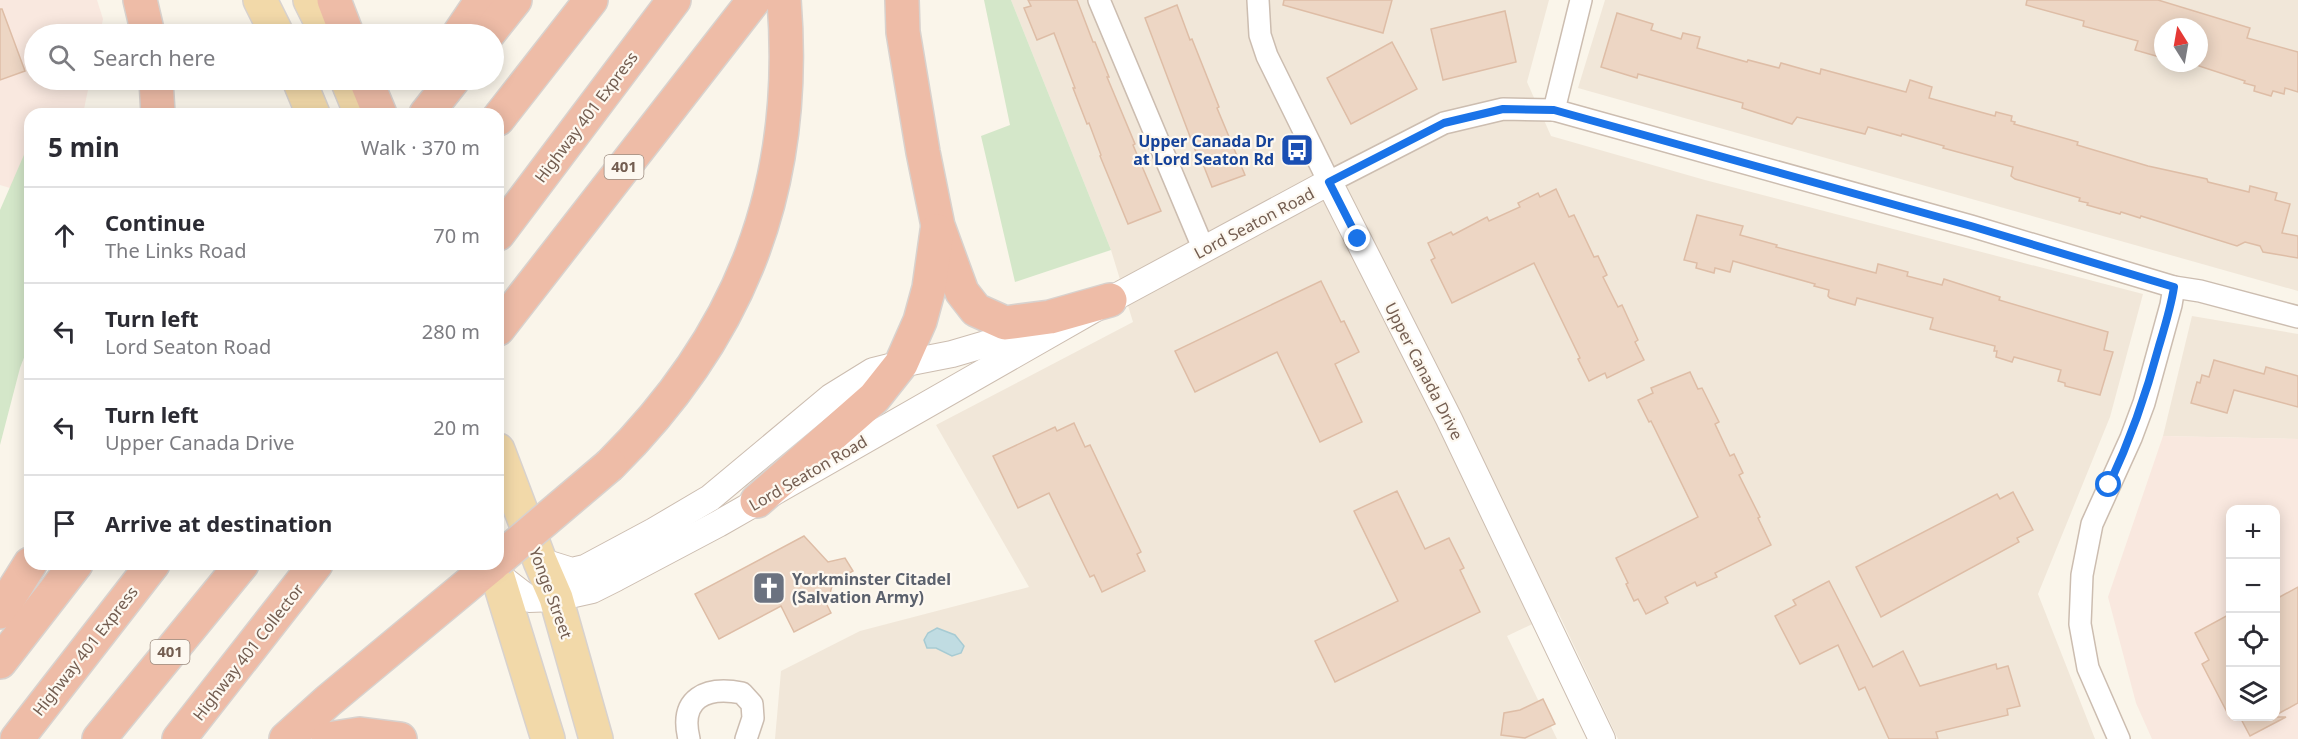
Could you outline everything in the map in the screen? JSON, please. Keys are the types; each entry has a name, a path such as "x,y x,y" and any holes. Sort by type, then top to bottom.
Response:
{"highway":[{"path":"140,0 146,24"},
{"path":"334,0 343,24"},
{"path":"466,24 482,0"},
{"path":"496,24 515,0"},
{"path":"504,111 591,0"},
{"name":"Highway 401 Express","path":"504,226 674,0"},
{"path":"504,559 610,465 661,411 695,366 724,317 756,242 772,188 782,133 786,77 784,0"},
{"path":"903,0 903,32 923,152 938,226 962,292 976,310 1005,323 1050,317 1110,300"},
{"name":"401","path":"504,321 752,3"},
{"path":"157,90 158,108"},
{"path":"370,90 378,108"},
{"path":"420,99 436,90"},
{"path":"757,501 874,398 901,364 920,321 929,288 938,226"},
{"path":"0,612 26,570"},
{"path":"7,653 71,570"},
{"name":"Highway 401 Express","path":"19,736 148,570"},
{"name":"401","path":"99,739 237,570"},
{"name":"Highway 401 Collector","path":"179,739 311,570"},
{"path":"286,739 461,590 490,570"},
{"path":"328,739 360,734 400,739"}],"main road":[{"path":"260,0 272,24"},
{"path":"310,0 322,24"},
{"path":"303,90 311,108"},
{"path":"351,90 359,108"},
{"name":"Yonge Street","path":"504,466 556,598 596,739"},
{"path":"497,570 548,739"}],"street":[{"path":"1099,0 1204,249"},
{"name":"Upper Canada Drive","path":"1258,0 1260,35 1266,56 1449,419 1602,739"},
{"path":"1554,110 1581,0"},
{"name":"Lord Seaton Road","path":"500,570 529,599 556,598 592,590 757,501 1110,300 1329,182 1444,123 1503,109 1554,110 1971,226 2174,287 2200,291 2298,317"},
{"path":"2119,739 2088,668 2080,624 2082,575 2092,524 2131,438 2144,403 2174,287"},
{"name":"Lord Seaton Road","path":"540,561 572,571 585,568 654,531 710,498 831,397 873,371 952,354 1021,334 1110,300"},
{"path":"689,739 687,718 693,702 710,691 742,693 753,704 753,718 746,739"}],"shaded area":[{"path":"0,0 97,0 103,19 102,24 24,24 24,90 88,90 84,108 24,108 24,192 0,185"},
{"path":"1011,0 1549,0 1527,82 1551,136 1705,180 2143,294 2110,417 2038,594 2095,739 1618,739 1558,612 1507,636 1557,739 775,739 781,671 860,631 1029,587 936,425 1133,322 1111,250"},
{"path":"1605,0 2298,0 2298,291 1578,88"},
{"path":"2192,316 2298,334 2298,439 2163,436"},
{"path":"2163,436 2298,439 2298,739 2152,739 2136,703 2108,597"}],"green space":[{"path":"984,0 1011,0 1111,250 1015,282 981,136 1010,125"},
{"path":"24,155 24,358 0,445 0,210"}],"water":[{"path":"937,628 955,635 964,646 961,653 952,656 936,648 927,648 924,640 928,633"}],"building":[{"path":"1028,0 1077,0 1161,211 1128,224 1073,88 1075,88 1054,33 1037,40 1024,8 1031,6"},
{"path":"1284,0 1392,0 1383,33 1283,5"},
{"path":"2027,0 2158,0 2250,28 2247,38 2298,52 2298,92 2285,88 2284,94 2273,91 2271,96 2254,91 2255,86 2244,83 2245,81 2208,69 2208,18 2154,18 2154,55 2135,50 2138,41 2083,26 2084,21 2026,5"},
{"path":"1177,5 1245,175 1212,187 1199,154 1197,155 1145,18"},
{"path":"0,9 2,9 24,71 0,80"},
{"path":"1505,11 1516,62 1443,80 1431,29"},
{"path":"1617,13 1653,24 1651,30 1681,39 1683,33 1700,37 1697,48 1747,62 1748,60 1779,68 1781,63 1820,74 1821,69 1906,92 1910,80 1932,87 1929,98 1995,116 1996,112 2012,116 2011,121 2015,122 2014,124 2078,142 2077,145 2249,192 2250,186 2277,193 2275,200 2290,204 2282,233 2298,236 2298,258 2263,252 2260,246 2245,242 2237,246 2141,216 2140,218 2121,212 2120,214 2087,205 2088,203 2079,201 2080,198 2015,179 2011,176 2013,167 1902,134 1901,136 1868,127 1865,134 1797,117 1792,124 1742,108 1743,103 1638,74 1637,78 1601,67"},
{"path":"1392,42 1417,89 1351,124 1327,78"},
{"path":"1556,189 1569,217 1574,215 1594,257 1598,256 1607,275 1603,277 1618,307 1622,305 1638,340 1635,342 1644,360 1607,378 1605,373 1589,381 1534,263 1452,303 1431,260 1435,258 1428,243 1451,232 1453,235 1487,217 1489,221 1520,207 1518,203 1538,193 1540,197"},
{"path":"1697,215 1743,226 1740,235 1777,245 1776,247 1876,273 1878,264 1908,272 1907,276 1942,285 1944,279 2000,297 1999,300 2108,332 2104,350 2113,352 2100,395 2065,386 2065,383 2058,381 2061,370 2014,357 2012,362 1996,357 1995,346 1930,329 1933,318 1857,298 1855,305 1830,298 1829,290 1814,286 1815,284 1733,261 1730,272 1715,268 1714,273 1696,268 1697,263 1684,260"},
{"path":"1321,281 1359,352 1335,364 1362,422 1320,442 1277,352 1195,392 1175,351"},
{"path":"2214,360 2264,374 2266,367 2298,376 2298,407 2234,390 2227,413 2191,403 2197,382 2200,383 2202,375 2209,377"},
{"path":"1690,372 1698,389 1702,388 1719,422 1715,424 1730,456 1734,454 1743,473 1739,475 1771,545 1715,573 1717,577 1697,586 1695,582 1665,597 1668,603 1646,614 1638,599 1634,601 1616,558 1698,517 1651,421 1649,422 1638,400 1653,393 1651,388"},
{"path":"1074,423 1085,447 1090,445 1141,552 1137,554 1145,571 1102,592 1094,575 1090,577 1049,493 1018,508 993,456 1055,427 1057,431"},
{"path":"1397,491 1425,549 1449,538 1464,568 1460,570 1480,612 1335,682 1315,641 1398,601 1354,511"},
{"path":"2013,492 2033,530 2017,538 2019,542 1881,617 1856,567 1997,494 2000,499"},
{"name":"Yorkminster Citadel (Salvation Army)","path":"804,536 828,562 845,558 853,571 833,582 827,605 831,613 794,632 781,606 719,639 695,594"},
{"path":"1829,581 1873,667 1903,651 1920,686 1996,664 1997,669 2008,666 2020,706 2007,709 2008,715 1936,732 1938,739 1889,739 1865,687 1859,690 1838,645 1800,664 1775,616 1796,605 1793,600"},
{"path":"2298,587 2298,703 2280,713 2280,613 2280,597"},
{"path":"2226,616 2226,710 2202,664 2209,660 2195,633"},
{"path":"1543,699 1555,724 1525,738 1501,735 1504,713 1520,710"},
{"path":"2242,721 2278,721 2250,736"}],"place":[{"name":"Upper Canada Dr at Lord Seaton Rd","path":"1297,150"},
{"name":"Yorkminster Citadel (Salvation Army)","path":"769,588"}],"route":[{"path":"1358,239 1329,182 1444,123 1503,109 1554,110 1971,226 2174,287 2144,403 2109,485"}]}
